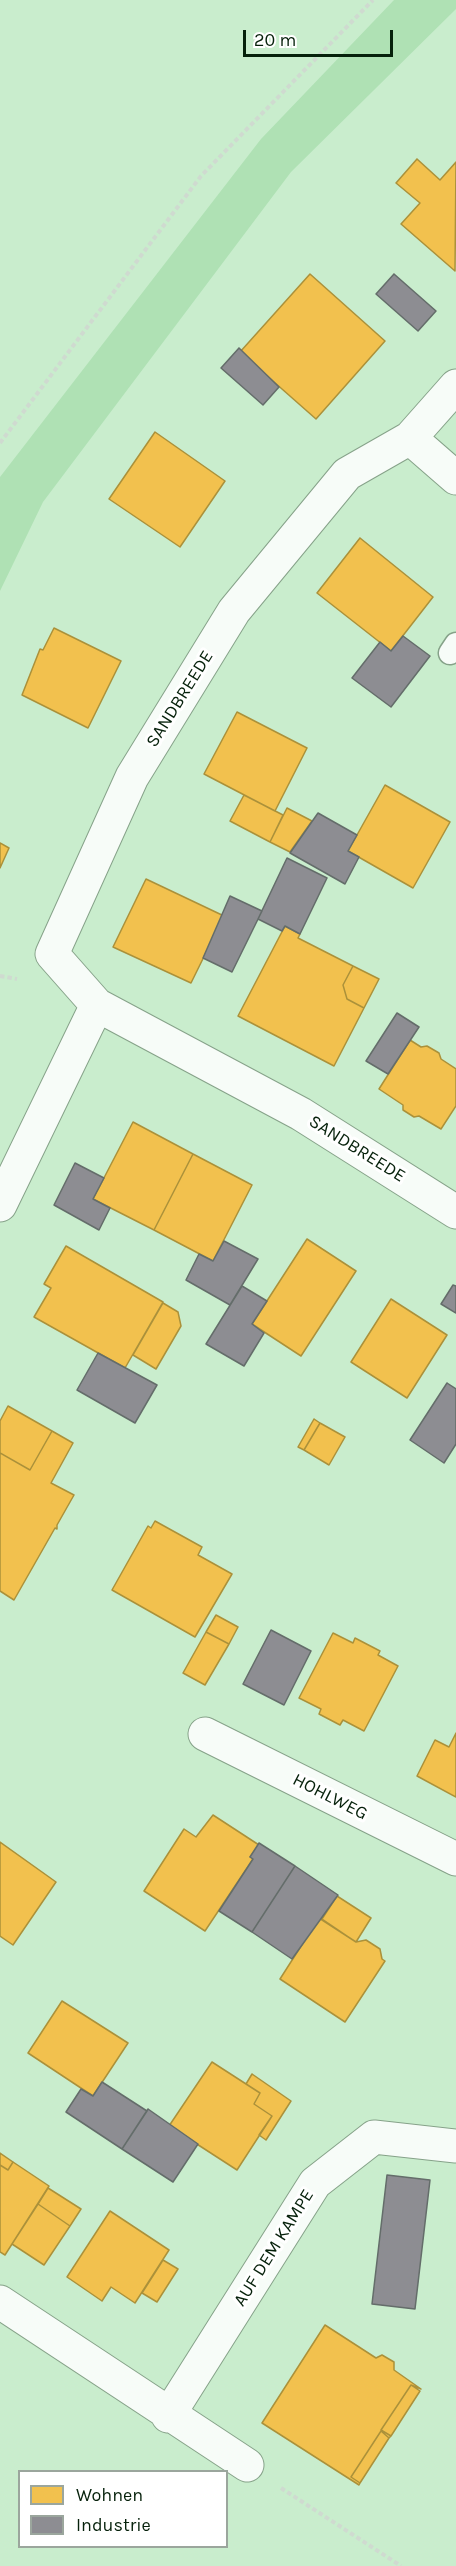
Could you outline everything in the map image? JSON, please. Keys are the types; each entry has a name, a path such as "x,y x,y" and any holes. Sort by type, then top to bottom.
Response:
{"street":[{"name":"SANDBREEDE","path":"456,386 410,438 347,474 234,611 132,777 52,954 97,1005 301,1113 456,1212"},
{"path":"410,438 456,478"},
{"path":"0,1205 97,1005"},
{"name":"HOHLWEG","path":"205,1734 456,1859"},
{"name":"AUF DEM KAMPE","path":"168,2416 315,2183 374,2137 456,2146"},
{"path":"0,2302 168,2416 247,2465"}],"path":[{"path":"0,443 201,176 373,0"},
{"path":"247,2465 401,2566"}],"green space":[{"path":"394,0 456,0 456,9 291,172 43,502 0,591 0,477 261,139"}],"building: Wohnen":[{"path":"417,159 440,180 456,162 455,271 401,224 420,203 396,183"},
{"path":"310,274 385,341 316,419 240,352"},
{"path":"155,432 225,481 180,547 109,499"},
{"path":"360,538 433,597 391,651 317,593"},
{"path":"54,628 121,661 88,728 22,695 40,649 43,650"},
{"path":"237,712 307,748 275,811 204,774"},
{"path":"385,785 450,822 413,888 348,851"},
{"path":"244,795 283,815 270,842 230,821"},
{"path":"287,808 312,821 290,852 270,842"},
{"path":"0,843 9,848 0,868"},
{"path":"146,879 224,916 191,983 113,947"},
{"path":"285,926 300,934 298,938 353,966 343,985 347,999 364,1008 334,1066 238,1016"},
{"path":"353,966 379,979 364,1008 347,999 343,985"},
{"path":"410,1040 421,1047 427,1046 439,1053 441,1059 456,1069 456,1106 441,1129 403,1110 403,1105 379,1089"},
{"path":"133,1122 193,1154 154,1230 93,1199"},
{"path":"193,1154 252,1185 213,1261 154,1230"},
{"path":"307,1239 356,1271 301,1356 252,1324"},
{"path":"66,1246 163,1302 125,1368 34,1317 51,1288 44,1284"},
{"path":"391,1299 447,1335 407,1398 351,1362"},
{"path":"163,1303 178,1312 181,1326 156,1369 133,1355"},
{"path":"8,1406 52,1431 30,1470 0,1453 0,1421"},
{"path":"314,1419 320,1423 304,1450 298,1447"},
{"path":"320,1423 345,1437 329,1465 304,1450"},
{"path":"52,1431 73,1443 51,1483 74,1495 57,1529 55,1528 14,1600 0,1591 0,1453 30,1470"},
{"path":"155,1521 202,1547 198,1555 232,1574 195,1637 112,1590 148,1526 151,1528"},
{"path":"216,1615 238,1627 229,1644 206,1632"},
{"path":"206,1632 229,1644 205,1685 183,1673"},
{"path":"333,1633 353,1643 355,1638 380,1651 378,1655 398,1666 364,1731 343,1720 340,1725 319,1714 321,1709 299,1698"},
{"path":"456,1733 456,1797 417,1776 435,1740 449,1747"},
{"path":"213,1815 259,1845 250,1857 253,1859 205,1931 144,1891 184,1829 196,1837"},
{"path":"0,1842 56,1882 13,1945 0,1936"},
{"path":"337,1896 371,1918 356,1942 322,1919"},
{"path":"319,1918 356,1942 366,1940 380,1949 382,1959 385,1961 345,2022 280,1979"},
{"path":"62,2001 128,2043 93,2096 28,2053"},
{"path":"212,2062 260,2093 254,2104 272,2116 237,2170 169,2126"},
{"path":"252,2074 291,2101 266,2140 259,2135 272,2116 254,2104 260,2093 246,2084"},
{"path":"0,2153 13,2162 8,2170 0,2165"},
{"path":"13,2162 49,2186 5,2255 0,2252 0,2165 8,2170"},
{"path":"48,2188 81,2209 70,2226 38,2204"},
{"path":"38,2204 70,2226 44,2265 12,2244"},
{"path":"110,2211 169,2250 135,2303 111,2287 102,2301 67,2277"},
{"path":"163,2260 178,2269 157,2302 142,2293"},
{"path":"325,2325 376,2358 382,2355 394,2362 394,2370 421,2389 411,2385 381,2430 391,2436 389,2438 381,2431 351,2477 360,2483 359,2485 262,2423"},
{"path":"411,2385 420,2391 391,2436 381,2430"},
{"path":"381,2431 389,2438 360,2483 351,2477"}],"building: Industrie":[{"path":"394,274 436,311 418,331 376,294"},
{"path":"239,348 279,387 263,405 221,368"},
{"path":"403,636 430,656 391,707 352,678 380,642 391,651"},
{"path":"318,813 357,835 348,851 359,857 345,884 290,853"},
{"path":"287,858 327,878 300,934 285,926 282,931 258,919"},
{"path":"230,896 262,911 232,972 203,958"},
{"path":"397,1013 419,1027 388,1074 366,1061"},
{"path":"75,1163 104,1178 93,1199 110,1208 99,1230 54,1205"},
{"path":"224,1241 258,1259 230,1305 186,1280 199,1254 213,1261"},
{"path":"453,1285 456,1286 456,1313 441,1304"},
{"path":"242,1286 267,1301 252,1324 264,1333 244,1366 206,1344"},
{"path":"98,1353 157,1385 135,1423 77,1390"},
{"path":"447,1383 456,1389 456,1444 444,1463 410,1440"},
{"path":"271,1630 311,1651 284,1705 243,1684"},
{"path":"259,1843 295,1866 252,1932 219,1911 253,1859 250,1857"},
{"path":"295,1866 338,1895 292,1959 252,1932"},
{"path":"102,2082 147,2111 122,2149 66,2112 81,2089 93,2096"},
{"path":"148,2109 198,2144 173,2182 122,2149"},
{"path":"387,2175 430,2180 415,2309 372,2304"}]}
